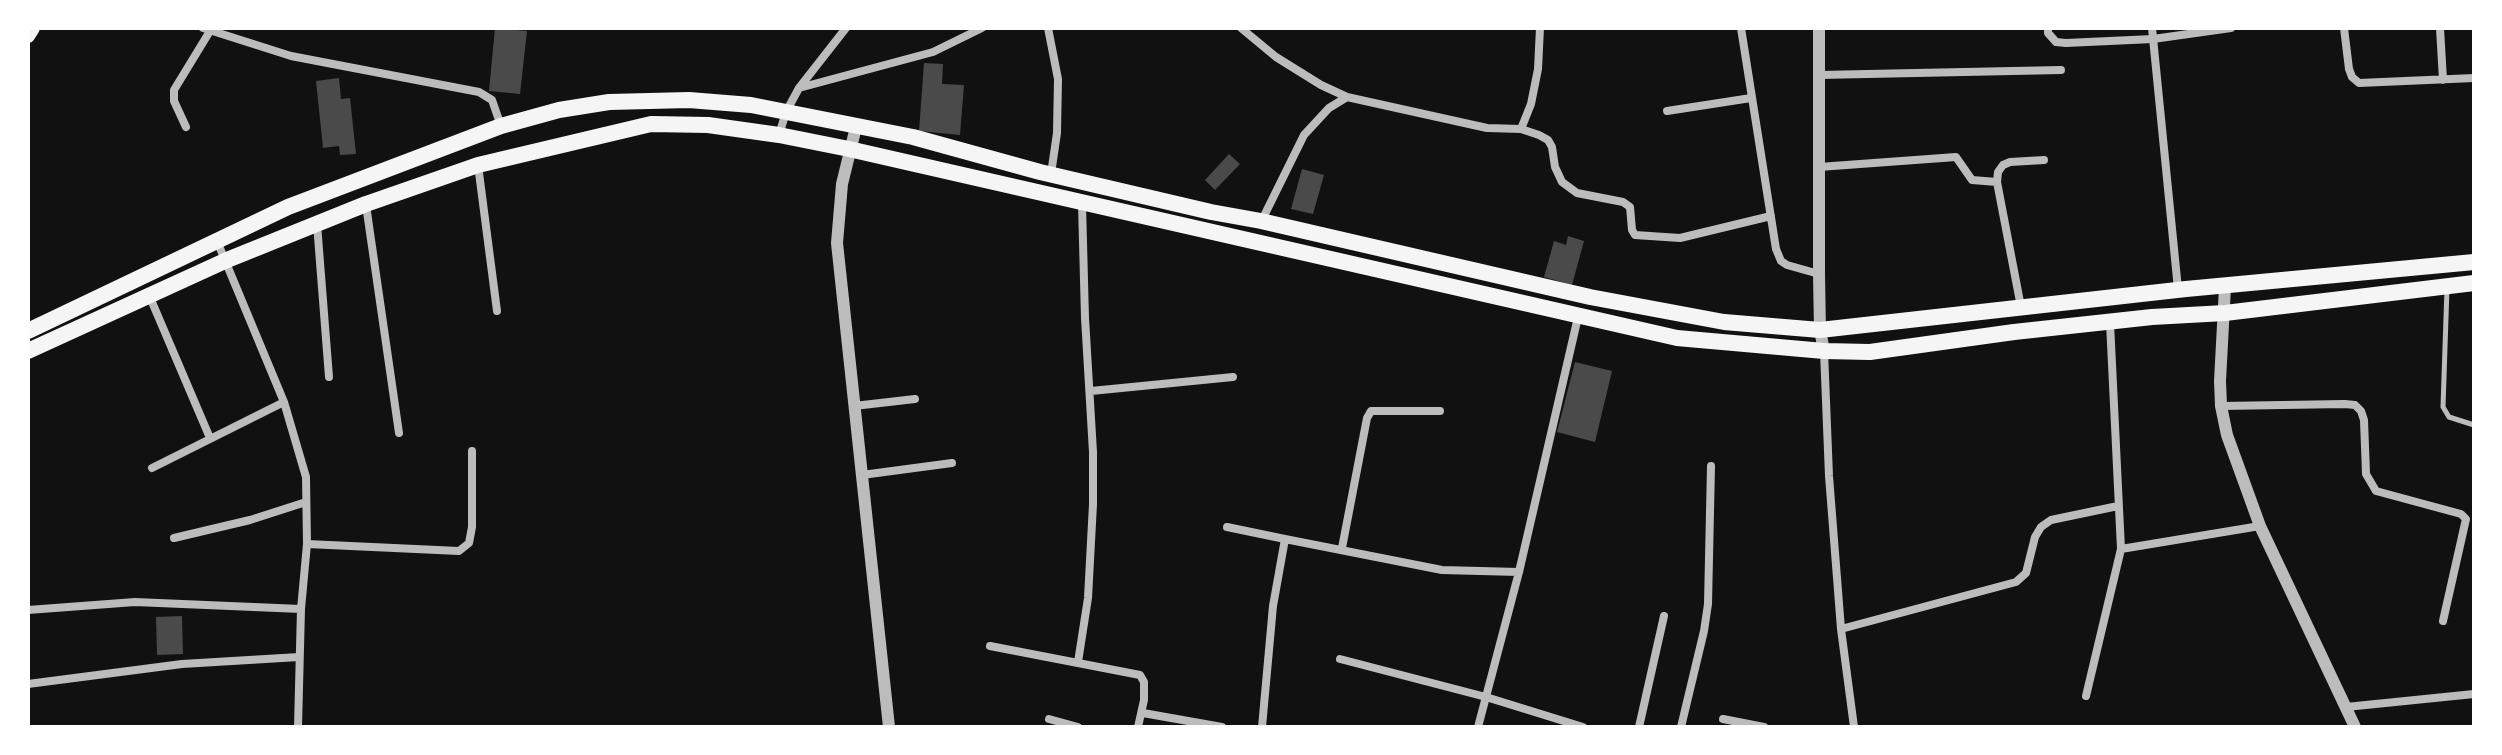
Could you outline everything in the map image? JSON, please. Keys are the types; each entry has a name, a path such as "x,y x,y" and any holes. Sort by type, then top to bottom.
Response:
{"highway":[{"path":"28,331 288,207 501,126 559,110 609,102 689,100 751,105 913,137 1051,175 1211,212 1645,308 1724,322 1820,330 2474,262"},
{"path":"28,351 227,260 366,204 478,165 651,124 708,125 849,149 1677,338 1824,351 1870,352 2014,332 2152,317 2225,313 2474,283"}],"main road":[{"path":"28,36 33,28"}],"street":[{"path":"779,135 786,112 799,88 846,28"},
{"path":"799,88 933,52 982,28"},
{"path":"1048,28 1058,79 1057,133 1051,175"},
{"path":"1241,28 1289,65 1347,97 1487,128 1521,129 1548,140 1557,175 1568,188 1577,193 1623,202 1630,207 1635,235 1680,238 1771,216"},
{"path":"1521,129 1531,104 1538,69 1540,28"},
{"path":"1741,28 1776,249 1781,261 1787,265 1819,274"},
{"path":"1819,28 1820,330 1824,351 1829,476 1841,629 1854,727"},
{"path":"2048,28 2048,33 2056,42 2066,43 2153,39 2231,28"},
{"path":"2152,28 2182,290"},
{"path":"2344,28 2349,69 2359,83 2474,78"},
{"path":"2440,28 2443,80"},
{"path":"186,127 174,101 174,90 206,30 291,56 479,92 492,100 501,126"},
{"path":"1819,75 2061,70"},
{"path":"1261,221 1304,135 1329,108 1347,97"},
{"path":"1667,111 1751,98"},
{"path":"856,127 842,184 837,243 889,727"},
{"path":"1819,167 1956,157 1972,180 1997,182"},
{"path":"2021,308 1997,182 1998,172 2003,165 2044,160"},
{"path":"478,165 497,311"},
{"path":"366,204 399,433"},
{"path":"1078,662 1092,545 1093,452 1082,204"},
{"path":"317,224 329,377"},
{"path":"217,240 284,402 306,477 307,544 301,609 298,727"},
{"path":"2225,287 2221,406 2227,435 2260,526 2355,727"},
{"path":"149,294 210,438"},
{"path":"1478,727 1519,572 1578,317"},
{"path":"2086,696 2121,549 2110,323"},
{"path":"1091,391 1233,377"},
{"path":"854,406 915,399"},
{"path":"152,468 284,402"},
{"path":"2221,406 2355,405 2361,411 2366,474 2376,491 2461,514 2466,519 2443,621"},
{"path":"1342,548 1367,418 1371,411 1440,411"},
{"path":"307,544 459,551 469,543 472,527 472,451"},
{"path":"862,475 952,463"},
{"path":"1681,727 1708,604 1711,466"},
{"path":"174,538 250,520 306,502"},
{"path":"1841,629 2016,582 2026,573 2035,537 2041,527 2051,520 2118,506"},
{"path":"2121,549 2260,526"},
{"path":"1227,527 1442,570 1519,572"},
{"path":"1262,727 1273,606 1285,539"},
{"path":"28,610 119,602 301,609"},
{"path":"1639,727 1664,616"},
{"path":"990,646 1140,675 1144,682 1143,713 1138,727"},
{"path":"28,684 182,664 299,657"},
{"path":"1340,659 1486,697 1583,727"},
{"path":"2346,707 2474,694"},
{"path":"1143,713 1222,727"},
{"path":"1049,719 1078,727"},
{"path":"1723,719 1764,727"}],"lane":[{"path":"2447,287 2443,407 2449,417 2474,425"}],"building":[{"path":"495,28 527,31 520,94 489,91"},
{"path":"924,63 943,64 942,84 964,85 960,135 919,131"},
{"path":"339,78 341,99 350,98 356,154 340,155 339,146 323,148 316,81"},
{"path":"1229,154 1240,164 1215,190 1205,180"},
{"path":"1302,169 1324,175 1313,214 1291,209"},
{"path":"1568,236 1584,241 1572,285 1544,277 1554,241 1566,245"},
{"path":"1575,362 1612,371 1595,442 1557,432"},
{"path":"182,616 183,654 157,655 156,617"}]}
